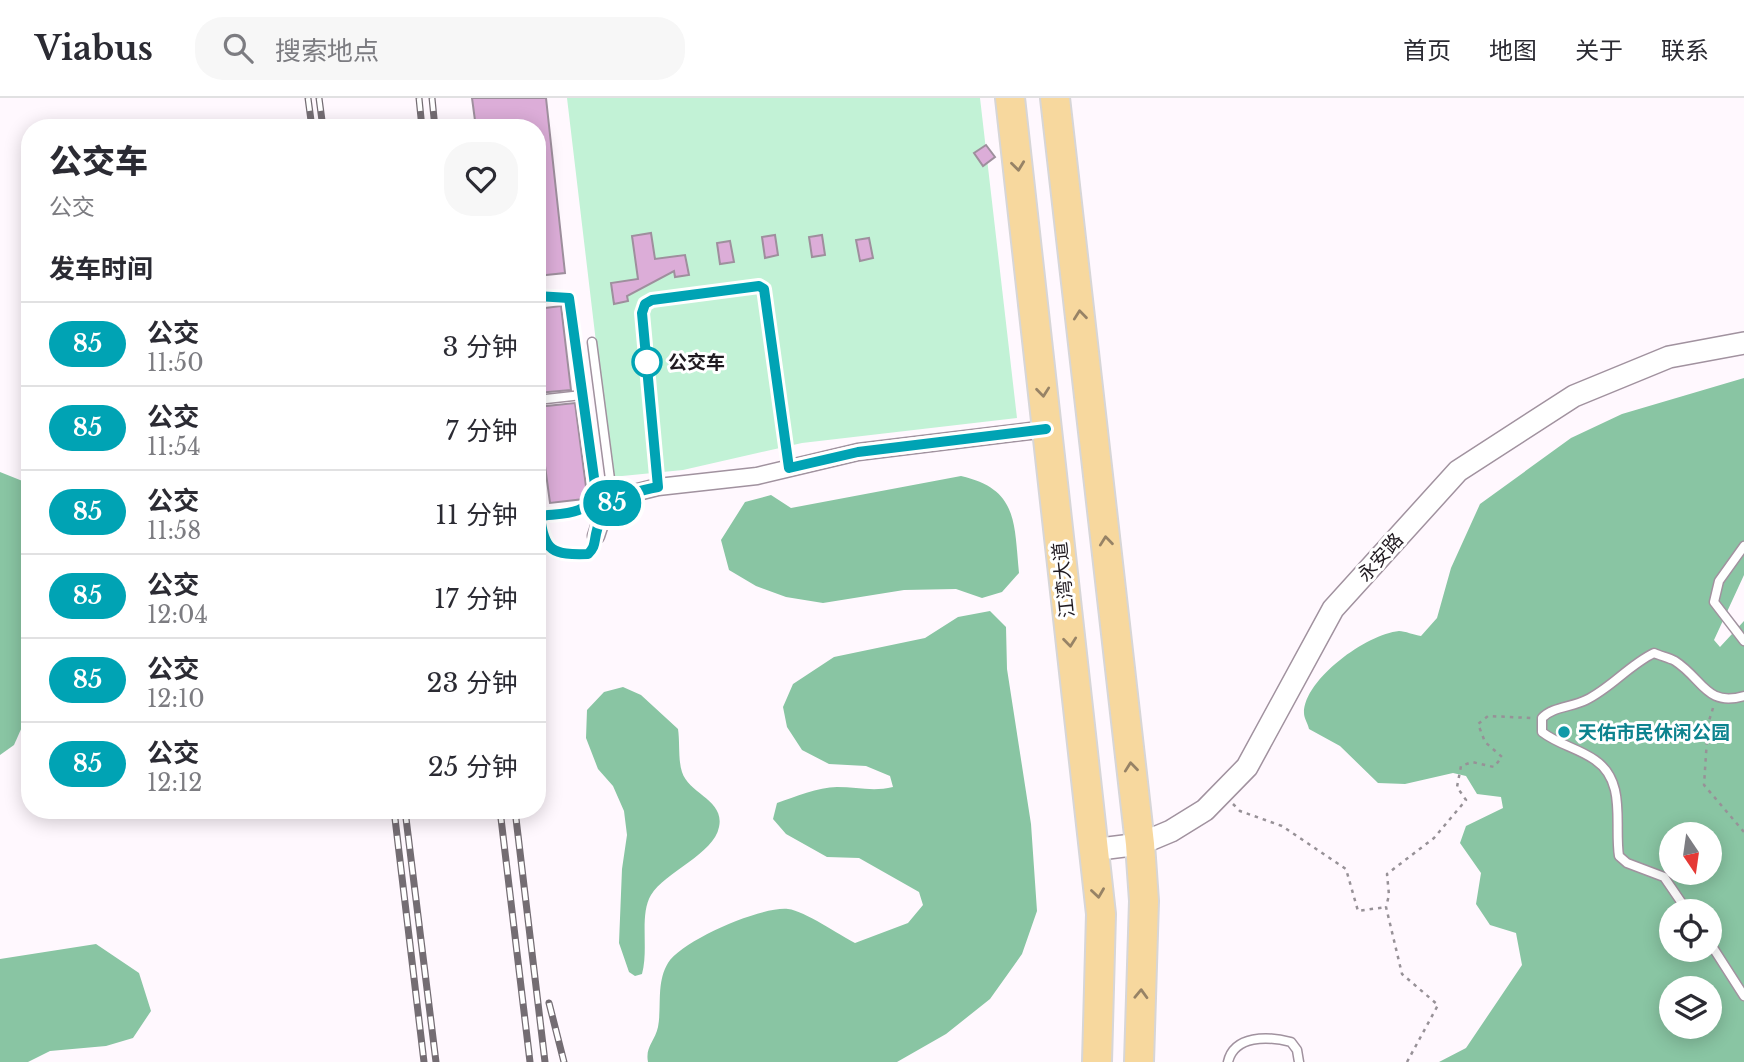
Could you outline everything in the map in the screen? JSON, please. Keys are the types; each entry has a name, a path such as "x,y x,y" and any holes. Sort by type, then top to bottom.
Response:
{"highway":[{"name":"江湾大道","path":"1010,98 1101,914 1097,1062"},
{"path":"1055,98 1140,844 1143,901 1139,1062"}],"street":[{"name":"永安路","path":"1092,850 1140,844 1171,831 1205,810 1247,768 1333,609 1458,471 1573,396 1669,357 1744,343"},
{"path":"596,536 605,509 636,491 757,476 858,452 1046,429"}],"lane":[{"path":"658,487 642,313 645,304 652,300 759,286 764,289 789,468"},
{"path":"546,297 569,298 596,492 592,504 584,510 546,515"},
{"path":"592,342 613,502"},
{"path":"546,399 582,394"},
{"path":"546,543 551,550 566,554 588,554 595,547 596,536"},
{"path":"1744,546 1719,581 1714,602 1744,641"},
{"path":"1679,899 1664,877 1627,863 1619,856 1618,796 1613,780 1596,760 1555,742 1542,732 1542,718 1548,711 1563,710 1588,699 1654,653 1675,661 1716,698 1728,701 1744,696"},
{"path":"1722,962 1744,996"},
{"path":"1228,1062 1230,1053 1247,1040 1281,1039 1291,1042 1297,1050 1299,1062"}],"path":[{"path":"1716,698 1708,724 1704,785 1744,832"},
{"path":"1406,1062 1438,1005 1402,974 1386,906 1389,895 1387,874 1434,838 1466,800 1457,787 1461,766 1472,762 1494,767 1502,757 1485,742 1478,724 1488,716 1542,718"},
{"path":"1223,792 1240,811 1282,826 1346,869 1358,911 1386,906"}],"green space":[{"path":"567,98 980,98 1017,418 802,443 683,470 612,477"},
{"path":"1744,378 1744,575 1714,640 1720,647 1744,621 1744,1062 1439,1062 1466,1048 1522,965 1516,933 1490,925 1476,904 1481,873 1460,843 1466,826 1503,808 1501,797 1477,794 1466,776 1453,773 1405,784 1378,783 1340,746 1309,729 1305,717 1307,700 1314,686 1355,649 1371,640 1399,631 1421,636 1437,618 1451,568 1480,504 1571,438 1622,414"},
{"path":"0,472 21,480 21,729 14,745 0,755"},
{"path":"961,476 993,489 1009,510 1016,538 1019,573 1002,592 982,598 956,589 904,590 823,603 786,597 756,586 729,570 721,540 745,502 771,495 791,508"},
{"path":"990,611 1006,627 1007,669 1031,824 1037,911 1022,954 990,999 946,1034 897,1062 648,1062 649,1048 658,1027 664,971 676,954 689,944 742,919 788,909 855,943 908,923 923,905 919,892 859,858 827,857 786,834 773,819 777,803 814,790 830,787 893,787 890,776 866,766 829,764 802,750 787,727 783,707 793,684 834,657 925,638 958,617"},
{"path":"623,687 641,695 678,729 682,772 686,780 717,810 719,818 719,827 708,846 667,878 651,895 646,912 644,964 642,974 635,976 629,972 619,943 622,869 627,835 624,811 613,786 598,769 586,738 587,710 604,692"},
{"path":"96,944 139,973 151,1011 133,1038 106,1046 50,1051 28,1062 0,1062 0,959"}],"building":[{"path":"472,98 546,98 565,273 546,275 546,119 475,119"},
{"path":"986,145 995,157 983,166 974,153"},
{"path":"651,233 655,259 685,255 689,275 675,277 674,271 627,296 628,301 614,304 611,283 638,279 632,236"},
{"path":"775,235 778,255 765,258 762,237"},
{"path":"822,235 825,255 812,257 809,237"},
{"path":"869,238 873,258 860,261 856,240"},
{"path":"730,241 734,262 720,264 717,243"},
{"path":"561,306 571,390 546,392 546,308"},
{"path":"575,403 587,494 584,499 550,503 546,473 546,406"}],"railway":[{"path":"308,98 311,119"},
{"path":"319,98 322,119"},
{"path":"419,98 421,119"},
{"path":"432,98 434,119"},
{"path":"395,819 424,1062"},
{"path":"406,819 436,1062"},
{"path":"501,819 530,1062"},
{"path":"516,819 545,1062"},
{"path":"549,1003 564,1062"}],"bus line":[{"name":"85","path":"546,543 551,550 566,554 588,554 595,547 605,509 636,491 658,487 642,313 645,304 652,300 759,286 764,289 789,468 858,452 1046,429"},
{"name":"85","path":"546,295 569,298 596,492 592,504 584,510 546,515"}],"place":[{"name":"公交车","path":"647,362"},
{"name":"天佑市民休闲公园","path":"1564,732"}]}
